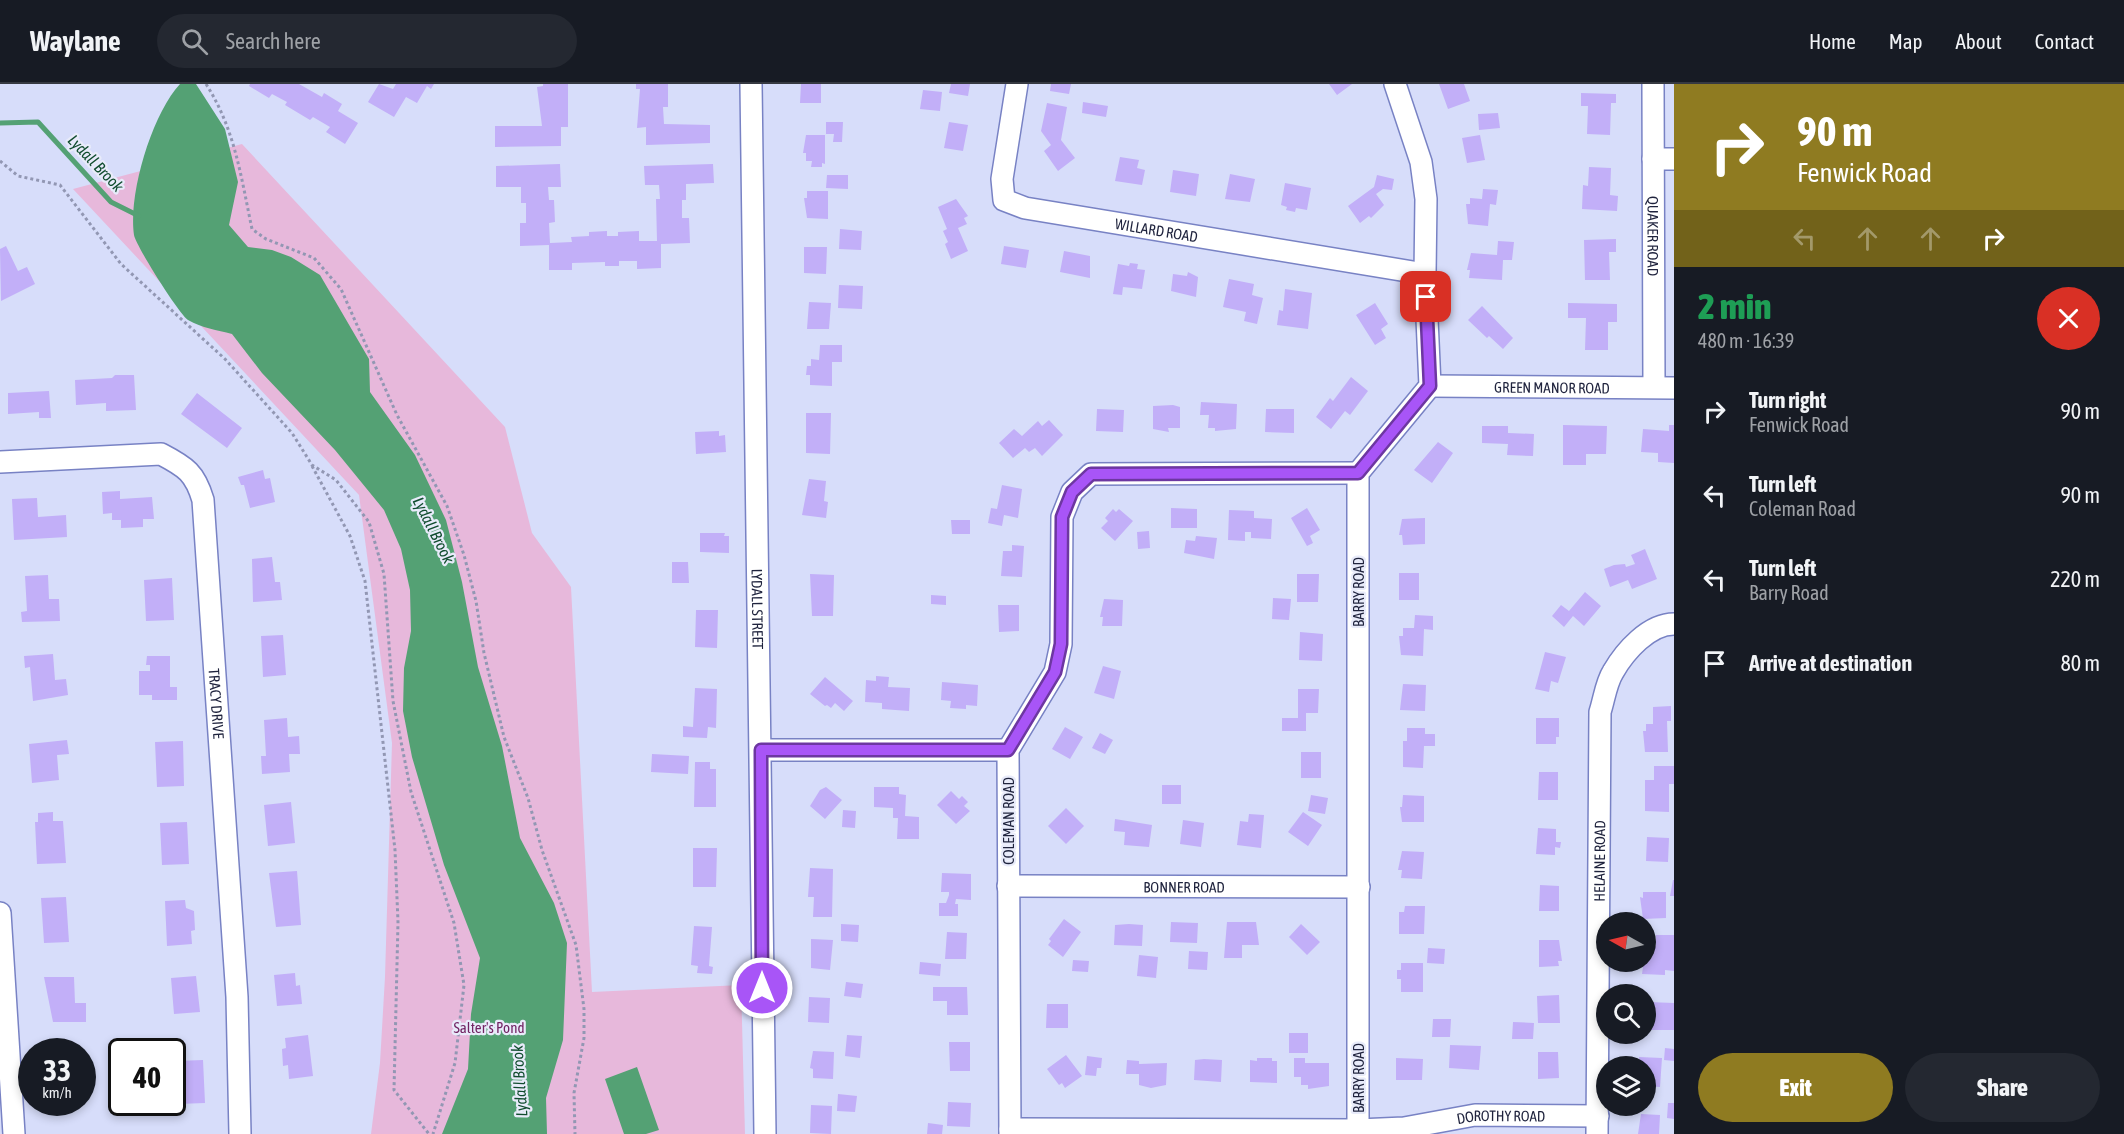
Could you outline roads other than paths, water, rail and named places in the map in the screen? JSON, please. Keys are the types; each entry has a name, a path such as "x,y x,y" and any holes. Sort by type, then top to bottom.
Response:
{"street":[{"name":"LYDALL STREET","path":"751,84 765,1134"},
{"name":"WILLARD ROAD","path":"1017,84 1002,179 1004,200 1025,208 1425,274"},
{"path":"761,750 1008,750 1055,672 1061,644 1062,517 1072,492 1091,474 1358,473 1430,386 1425,274 1426,199 1421,162 1395,84"},
{"name":"QUAKER ROAD","path":"1653,84 1664,159 1664,388"},
{"name":"GREEN MANOR ROAD","path":"1430,386 1664,388"},
{"name":"TRACY DRIVE","path":"0,462 161,454 183,465 197,481 204,512 235,962 240,1134"},
{"name":"BARRY ROAD","path":"1358,473 1358,1130"},
{"name":"HELAINE ROAD","path":"1597,1125 1600,712 1611,673 1634,644 1665,624 1674,624"},
{"name":"COLEMAN ROAD","path":"1008,750 1010,1132"},
{"name":"BONNER ROAD","path":"1008,886 1359,887"},
{"path":"0,913 14,1134"},
{"name":"DOROTHY ROAD","path":"1010,1132 1234,1133 1358,1130 1404,1128 1475,1115 1597,1125"}],"water":[{"name":"Salter's Pond","path":"180,84 196,84 225,129 238,182 229,225 248,247 272,250 291,257 320,275 369,359 370,392 415,455 446,520 462,582 478,667 502,746 520,838 554,903 567,943 563,1040 546,1098 547,1134 442,1134 468,1069 471,1014 480,958 444,865 412,757 403,711 404,668 411,631 410,590 401,549 384,510 335,450 262,373 232,334 199,325 183,315 158,279 137,242 134,235 133,218 144,155 160,114"},
{"path":"637,1067 659,1130 646,1134 624,1134 605,1079"}],"waterway":[{"name":"Lydall Brook","path":"0,123 38,122 111,202 139,216"}]}
